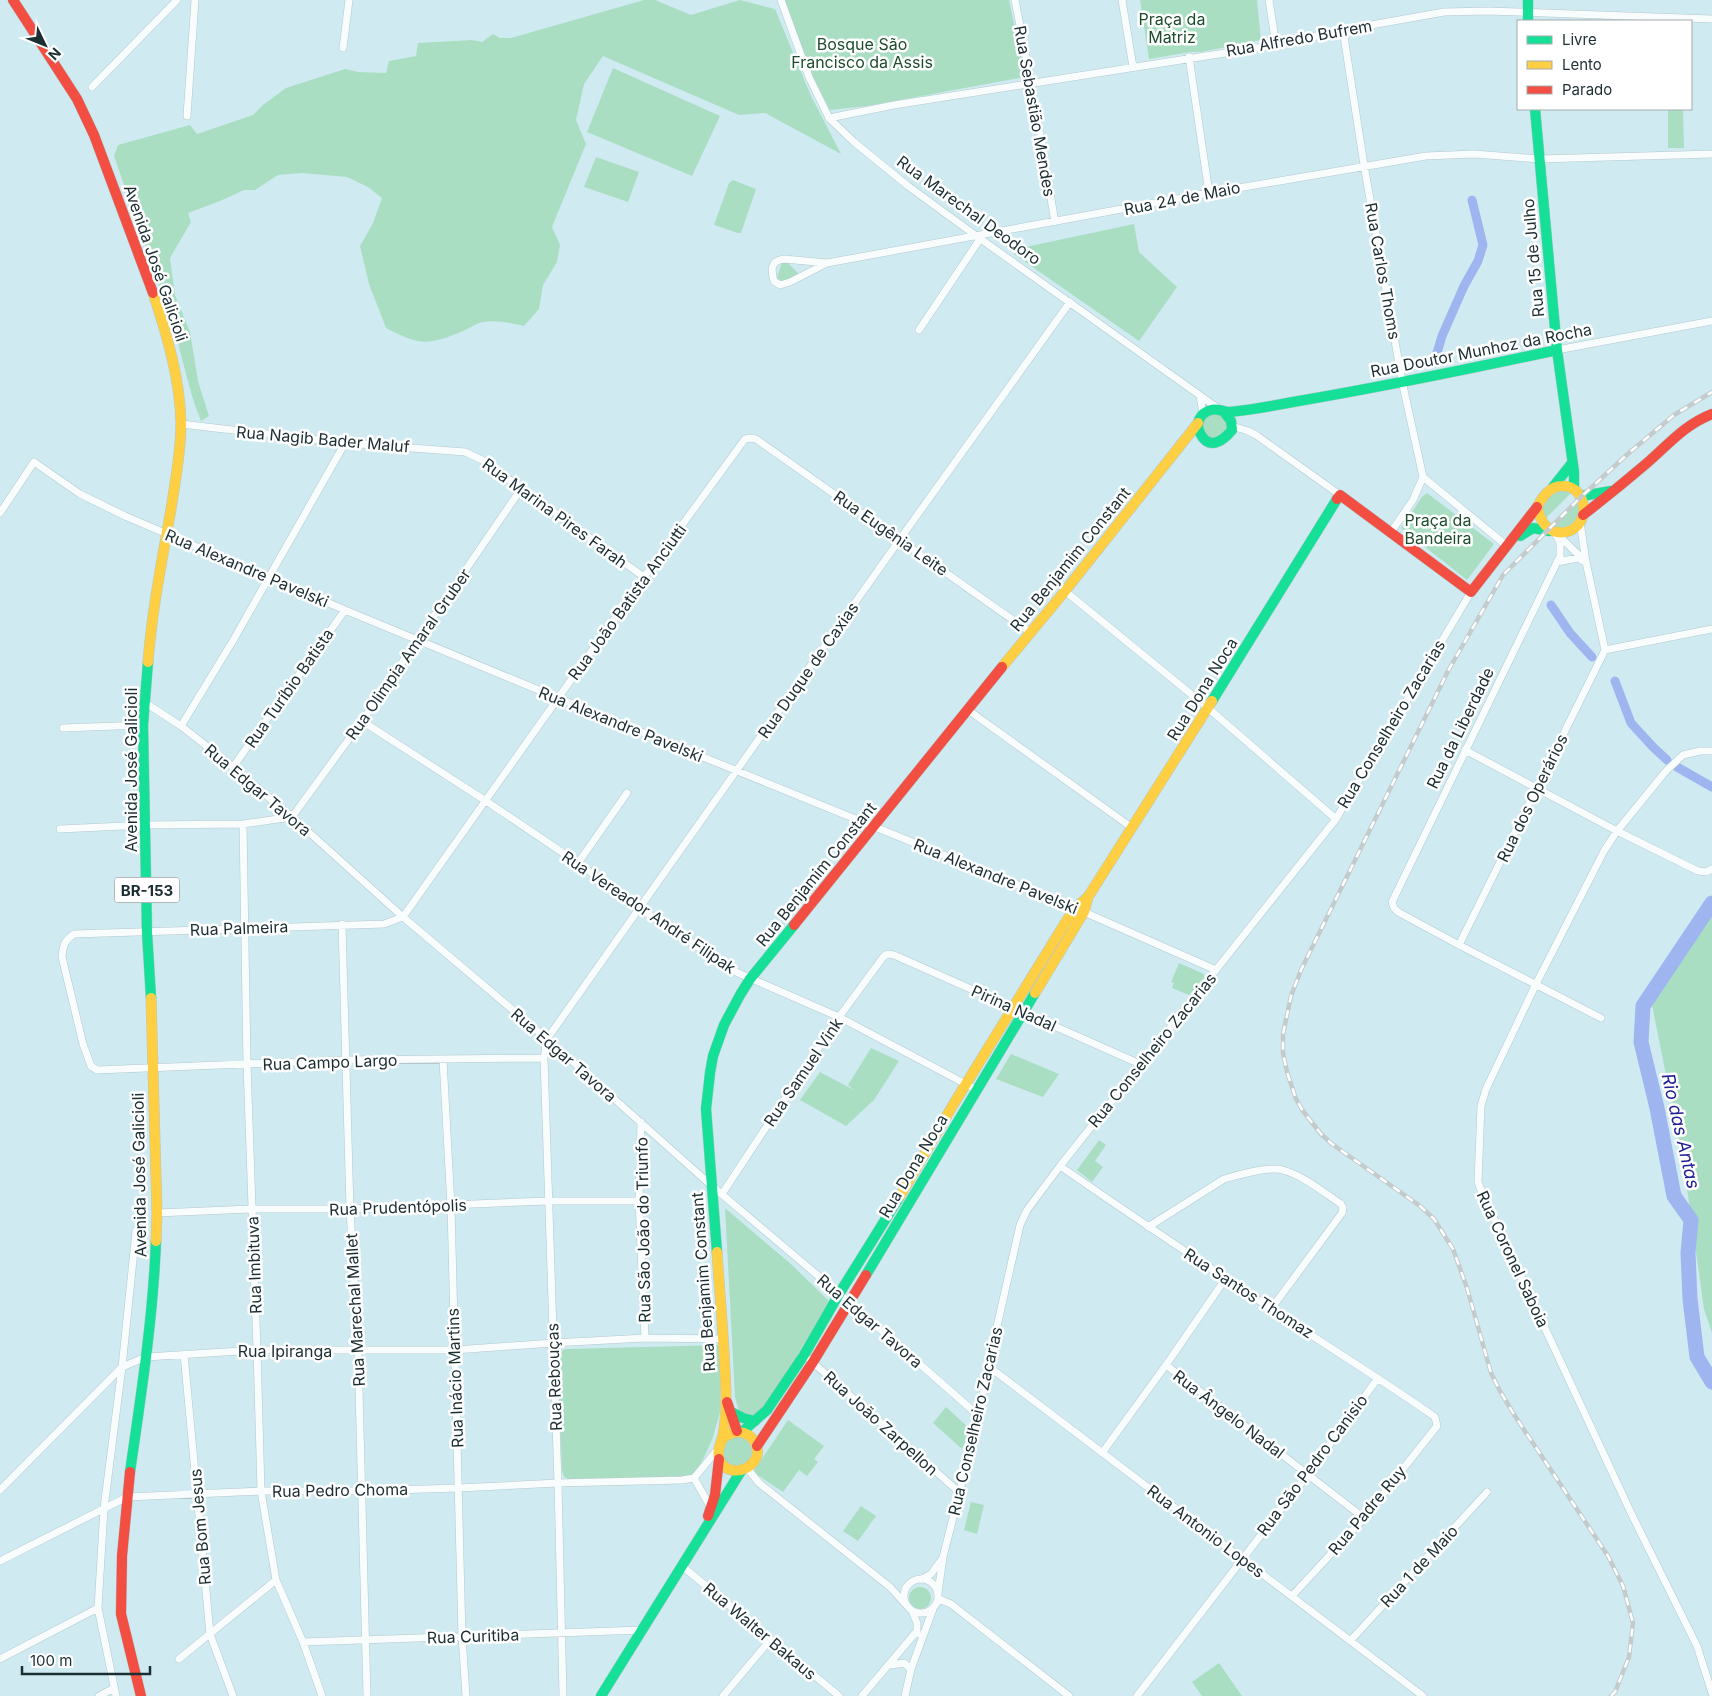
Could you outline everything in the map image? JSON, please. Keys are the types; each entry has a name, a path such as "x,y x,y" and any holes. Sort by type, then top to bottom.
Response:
{"main road":[{"name":"Avenida José Galicioli","path":"13,0 77,99 94,135 150,284 168,338 177,384 181,424 176,476 156,598 143,725 157,1213 155,1268 146,1357 126,1498 121,1614 141,1696"},
{"path":"1527,17 1528,0"},
{"name":"Rua 15 de Julho","path":"1535,110 1557,350 1574,489"},
{"name":"Rua Doutor Munhoz da Rocha","path":"1222,410 1256,408 1557,350"},
{"name":"Rua Doutor Munhoz da Rocha","path":"1232,423 1256,408"},
{"path":"1213,409 1222,410 1232,423 1232,430 1228,437 1219,443 1207,442 1199,434 1198,423 1203,413 1213,409"},
{"path":"1507,546 1533,527 1538,526 1554,532 1569,532 1614,490 1647,463 1682,429 1698,418 1712,414"},
{"name":"Rua Benjamim Constant","path":"722,1439 726,1399 706,1108 707,1082 713,1054 724,1023 735,1001 750,979 1198,423"},
{"name":"Rua Benjamim Constant","path":"1175,453 1203,439"},
{"path":"1340,495 1471,592 1537,507 1541,498 1553,487 1572,463"},
{"path":"1553,487 1562,485 1574,489 1582,496 1584,509 1582,519"},
{"path":"1582,496 1614,490"},
{"name":"Rua Dona Noca","path":"757,1446 812,1362 848,1301 967,1084 1208,708 1340,495"},
{"path":"1537,507 1538,516 1545,527 1554,532"},
{"name":"Rua Dona Noca","path":"740,1432 767,1410 804,1355 839,1294 977,1090 1024,1012 1079,910"},
{"name":"Rua Benjamim Constant","path":"726,1399 740,1432"},
{"path":"731,1412 755,1421"},
{"path":"601,1696 703,1531 744,1469 756,1458 757,1446 754,1440 740,1432 726,1435 722,1439 715,1494 703,1531"},
{"path":"719,1454 728,1469 744,1469"}],"street":[{"path":"92,87 177,0"},
{"path":"187,116 195,0"},
{"path":"343,48 349,0"},
{"name":"Rua Marechal Deodoro","path":"781,0 809,77 829,118 854,142 908,186 978,237 1222,410"},
{"name":"Rua Sebastião Mendes","path":"1015,0 1032,83 1055,222"},
{"path":"1122,0 1133,67"},
{"path":"1269,0 1276,45"},
{"name":"Rua Alfredo Bufrem","path":"829,118 894,105 1189,57 1276,45 1343,30 1444,12 1527,17 1712,19"},
{"name":"Rua Carlos Thoms","path":"1343,30 1364,166 1402,381 1423,477"},
{"path":"1189,57 1209,193"},
{"name":"Rua 24 de Maio","path":"826,263 790,282 780,285 774,281 771,270 777,260 826,263 978,237 1209,193 1426,156 1474,154 1539,159 1712,154"},
{"path":"919,330 978,237"},
{"name":"Rua Duque de Caxias","path":"547,1039 1070,302"},
{"name":"Rua Doutor Munhoz da Rocha","path":"1557,350 1712,321"},
{"path":"1200,396 1203,413"},
{"path":"1232,423 1256,435 1340,495"},
{"name":"Rua Nagib Bader Maluf","path":"181,424 345,443 465,452"},
{"name":"Rua Eugênia Leite","path":"750,438 756,439 1030,632"},
{"name":"Rua João Batista Anciutti","path":"402,917 644,577 746,440 750,438"},
{"path":"181,726 269,578 345,443"},
{"name":"Rua Marina Pires Farah","path":"465,452 482,460 644,577"},
{"name":"Rua Alexandre Pavelski","path":"0,513 34,462 80,494 125,516 269,578 1079,910 1216,970"},
{"path":"1391,532 1413,500 1423,477 1507,546"},
{"name":"Rua Olimpia Amaral Gruber","path":"292,817 362,721 521,489"},
{"path":"1582,519 1586,562 1605,650 1712,629"},
{"path":"1554,532 1586,562"},
{"name":"Rua da Liberdade","path":"1459,945 1398,912 1392,902 1557,562 1561,551 1560,543 1554,532"},
{"path":"1557,562 1578,558 1586,562"},
{"path":"1064,591 1208,708 1336,818"},
{"name":"Rua Conselheiro Zacarias","path":"938,1596 944,1557 979,1416 988,1366 1020,1225 1027,1210 1140,1064 1336,818 1471,592"},
{"name":"Rua Turíbio Batista","path":"233,767 345,610"},
{"name":"Rua dos Operários","path":"1459,945 1605,650"},
{"name":"Rua Edgar Tavora","path":"144,702 181,726 292,817 402,917 547,1039 712,1186 848,1301 979,1416"},
{"path":"968,710 1131,827"},
{"name":"Rua Vereador André Filipak","path":"362,721 486,801 639,908 736,972 838,1017 977,1090"},
{"path":"63,728 143,725"},
{"path":"1465,750 1617,831 1698,871 1706,872 1712,868"},
{"name":"Rua Coronel Saboia","path":"1712,752 1700,751 1683,755 1666,771 1617,831 1604,851 1536,984 1486,1089 1481,1106 1478,1182 1628,1506 1697,1646 1712,1693"},
{"path":"578,864 627,793"},
{"path":"60,829 145,825 243,824 292,817"},
{"name":"Rua Imbituva","path":"243,824 247,1064 260,1490 276,1580 304,1642 321,1695"},
{"name":"Rua Palmeira","path":"97,1070 91,1066 83,1044 62,957 63,946 66,940 74,934 384,924 402,917"},
{"name":"Rua Marechal Mallet","path":"342,924 350,1209 358,1351 367,1696"},
{"path":"1459,945 1601,1018"},
{"name":"Pirina Nadal","path":"888,954 1140,1064"},
{"name":"Rua Samuel Vink","path":"722,1194 838,1017 884,956 888,954"},
{"path":"544,1058 547,1039"},
{"name":"Rua Campo Largo","path":"97,1070 346,1060 544,1058"},
{"name":"Rua Rebouças","path":"544,1058 563,1696"},
{"name":"Rua Inácio Martins","path":"443,1060 451,1206 462,1636 466,1696"},
{"name":"Rua São João do Triunfo","path":"641,1122 639,1201 645,1338"},
{"name":"Rua Santos Thomaz","path":"1060,1166 1148,1227 1378,1378 1435,1417 1437,1421"},
{"path":"1148,1227 1224,1179 1275,1169 1303,1179 1340,1204 1343,1208 1342,1213 1271,1309"},
{"name":"Rua Prudentópolis","path":"157,1213 252,1209 451,1206 548,1201 639,1201"},
{"path":"116,1696 98,1608 104,1508 122,1367 136,1231"},
{"path":"1102,1453 1226,1278"},
{"name":"Rua Ipiranga","path":"122,1367 146,1357 257,1350 454,1350 645,1338 723,1339"},
{"name":"Rua Bom Jesus","path":"184,1354 210,1634 233,1696"},
{"name":"Rua João Zarpellon","path":"804,1355 959,1492"},
{"name":"Rua Ângelo Nadal","path":"1166,1365 1364,1518"},
{"name":"Rua Antonio Lopes","path":"988,1366 1424,1696"},
{"path":"0,1490 122,1367"},
{"name":"Rua São Pedro Canisio","path":"1137,1696 1308,1474 1378,1378"},
{"name":"Rua Padre Ruy","path":"1292,1596 1364,1518 1437,1426 1437,1421"},
{"path":"711,1508 694,1478 719,1454"},
{"path":"744,1469 890,1587 910,1609 923,1614 933,1609"},
{"name":"Rua Pedro Choma","path":"0,1561 126,1498 260,1490 361,1491 682,1480 694,1478"},
{"name":"Rua 1 de Maio","path":"1351,1640 1487,1492"},
{"name":"Rua Conselheiro Zacarias","path":"922,1579 931,1574 944,1557"},
{"name":"Rua Walter Bakaus","path":"682,1566 839,1696"},
{"path":"916,1657 917,1623 904,1597 909,1584 916,1579 922,1579 933,1583 938,1596 1070,1696"},
{"path":"179,1659 276,1580"},
{"path":"890,1587 909,1584"},
{"path":"905,1696 912,1669 938,1596"},
{"path":"0,1659 98,1608"},
{"name":"Rua Curitiba","path":"304,1642 642,1630"},
{"path":"862,1696 917,1632"},
{"path":"722,1696 770,1640"},
{"path":"890,1665 904,1663 912,1669"},
{"path":"99,1696 114,1688"}],"green space":[{"path":"644,0 655,0 691,15 740,0 775,9 811,96 841,154 765,113 739,115 603,56 584,84 576,120 586,144 552,227 560,245 557,262 543,285 539,309 524,326 488,321 449,337 423,342 407,338 386,328 369,284 360,246 373,223 382,198 368,187 347,177 302,173 278,175 255,190 244,190 188,213 191,222 170,258 175,295 190,332 198,381 209,416 201,421 168,311 114,156 118,145 190,125 197,134 253,115 286,88 345,69 358,72 386,73 389,61 416,56 418,43 472,40 482,42 493,34 500,38 511,38"},
{"name":"Bosque São Francisco da Assis","path":"785,0 1009,0 1025,77 867,106 830,110 812,76"},
{"name":"Praça da Matriz","path":"1140,0 1257,0 1261,40 1201,52 1149,59"},
{"path":"613,68 720,116 692,176 587,132"},
{"path":"1668,110 1683,110 1684,148 1668,148"},
{"path":"596,157 639,172 628,202 584,187"},
{"path":"733,180 756,189 741,233 714,225 729,183"},
{"path":"1134,224 1139,252 1177,287 1139,341 1014,254 1016,249"},
{"path":"782,262 788,263 799,274 783,283 777,278"},
{"path":"1214,413 1223,417 1227,426 1223,435 1214,439 1205,435 1201,426 1205,417"},
{"path":"1560,489 1573,491 1544,520 1542,508 1544,501"},
{"name":"Praça da Bandeira","path":"1427,493 1494,544 1467,580 1401,528 1422,497"},
{"path":"1579,500 1577,518 1572,526 1562,529 1551,527"},
{"path":"1712,915 1712,1333 1704,1309 1683,1160 1652,1005"},
{"path":"1179,963 1204,974 1204,978 1189,995 1172,988 1174,983 1171,982"},
{"path":"871,1048 899,1061 874,1100 846,1126 800,1100 820,1072 854,1090 848,1085"},
{"path":"1011,1054 1059,1074 1043,1097 996,1079"},
{"path":"1099,1140 1106,1145 1095,1161 1103,1167 1092,1182 1077,1170"},
{"path":"725,1208 792,1265 829,1301 771,1400 764,1410 751,1417 739,1411 735,1397"},
{"path":"721,1345 720,1412 712,1440 697,1472 690,1476 668,1478 569,1479 564,1477 562,1469 557,1355 560,1351 566,1349"},
{"path":"946,1407 970,1429 962,1449 933,1423"},
{"path":"788,1420 824,1446 814,1459 818,1462 807,1476 799,1470 783,1492 753,1472"},
{"path":"737,1437 748,1441 752,1452 748,1463 737,1467 726,1463 722,1452 726,1441"},
{"path":"971,1502 984,1505 977,1534 964,1530"},
{"path":"861,1506 876,1516 858,1541 843,1531"},
{"path":"916,1587 924,1587 931,1594 931,1602 924,1609 916,1609 909,1602 909,1594"},
{"path":"1219,1663 1242,1696 1202,1696 1192,1682"}],"waterway":[{"path":"1434,363 1442,336 1464,286 1478,261 1483,245 1472,200"},
{"path":"1551,605 1570,633 1592,657"},
{"path":"1615,681 1631,723 1667,760"},
{"path":"1677,767 1712,787"},
{"name":"Rio das Antas","path":"1712,903 1643,1006 1641,1042 1657,1108 1674,1196 1691,1220 1688,1253 1690,1299 1697,1357 1712,1382"}],"railway":[{"path":"1611,1696 1615,1692 1629,1657 1633,1623 1623,1586 1608,1556 1500,1391 1491,1373 1467,1288 1453,1249 1434,1219 1420,1206 1332,1144 1321,1134 1296,1099 1283,1053 1283,1034 1291,996 1301,970 1448,671 1503,575 1582,496 1630,452 1674,415 1712,392"}],"traffic: fast":[{"path":"1528,0 1528,20"},
{"path":"1535,110 1557,350 1574,472 1574,489"},
{"path":"1224,412 1231,421 1232,430 1220,441 1208,442 1200,433 1198,426 1201,416 1207,411 1216,409 1230,412 1269,406 1425,378 1557,350"},
{"path":"1553,487 1572,463"},
{"path":"1582,496 1611,491"},
{"path":"1212,701 1337,499"},
{"path":"1520,536 1533,528 1549,531"},
{"path":"148,662 143,725 147,932 151,998"},
{"path":"717,1252 706,1109 713,1056 724,1025 740,995 750,979 794,925"},
{"path":"866,1275 1035,993"},
{"path":"742,1432 767,1410 804,1355 839,1294 900,1196"},
{"path":"130,1472 149,1328 156,1241"},
{"path":"731,1412 755,1421"},
{"path":"601,1696 741,1471"}],"traffic: slow":[{"path":"148,662 155,602 178,463 181,423 172,357 153,293"},
{"path":"1002,667 1065,591 1198,423"},
{"path":"1569,487 1575,490 1582,500 1582,519 1575,528 1567,532 1551,530 1540,518 1537,507 1544,496 1553,488 1569,487"},
{"path":"1035,993 1084,912 1088,897 1212,701"},
{"path":"900,1196 953,1105 1062,928 1075,908 1088,897"},
{"path":"151,998 157,1213 156,1241"},
{"path":"717,1252 726,1397 724,1429 718,1454 721,1463 730,1470 741,1470 751,1465 755,1460 757,1447 748,1435 737,1432 722,1439"}],"traffic: jam":[{"path":"13,0 77,99 94,135 153,293"},
{"path":"1583,515 1639,470 1685,429 1712,414"},
{"path":"1337,499 1340,495 1471,592 1537,507"},
{"path":"794,925 1002,667"},
{"path":"757,1446 813,1362 866,1275"},
{"path":"727,1402 737,1431"},
{"path":"708,1516 715,1495 719,1459"},
{"path":"130,1472 122,1556 121,1614 141,1696"}]}
